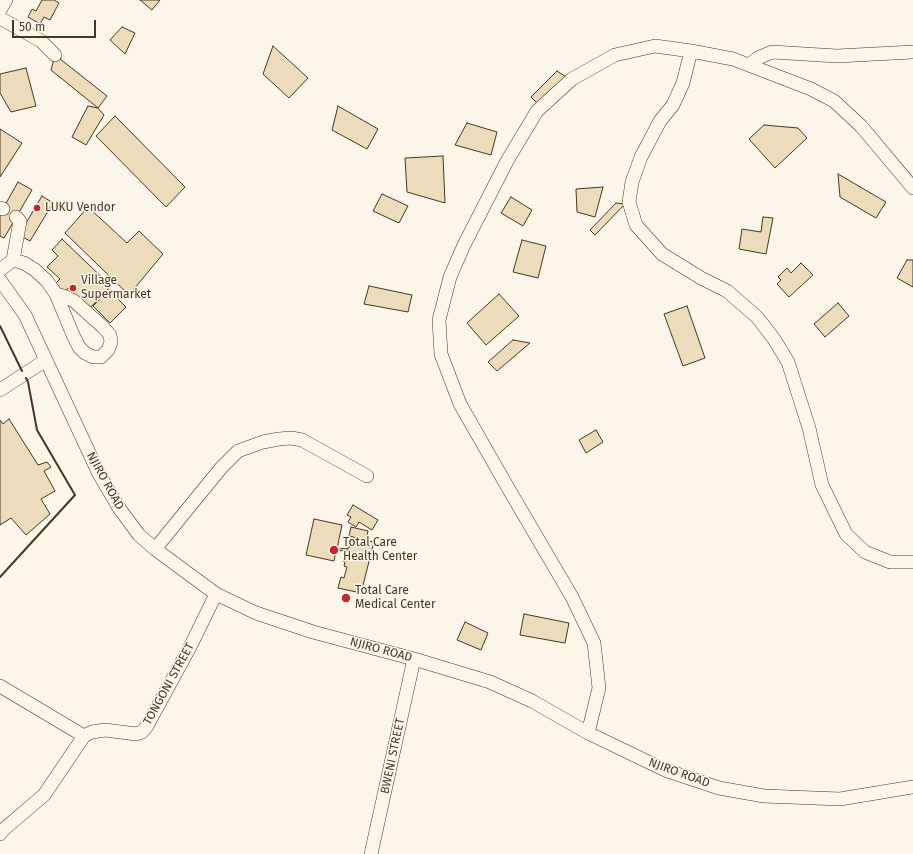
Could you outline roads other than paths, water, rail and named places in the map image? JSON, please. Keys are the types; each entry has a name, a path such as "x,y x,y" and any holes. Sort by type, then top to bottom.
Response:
{"street":[{"path":"0,10 6,0"},
{"path":"0,18 41,41 55,55"},
{"path":"588,732 600,688 594,643 572,597 460,404 441,354 439,320 450,277 464,244 507,161 537,112 572,78 615,55 655,46 733,59 811,89 834,101 861,126 913,188"},
{"path":"691,51 685,76 676,100 660,121 641,157 632,182 629,202 636,225 662,254 701,278 727,291 757,317 774,339 788,362 810,428 822,485 846,534 865,552 890,562 913,562"},
{"path":"749,65 758,58 772,52 837,56 913,52"},
{"path":"0,270 12,260 20,221 16,218"},
{"path":"12,260 24,263 35,270 47,281 56,294 79,347 85,353 93,357 101,356 108,350 111,342 110,335 74,301 66,296 56,294"},
{"name":"NJIRO ROAD","path":"0,280 25,315 99,474 119,508 139,535 155,549 216,594 256,613 313,632 414,659 490,682 532,701 588,732 665,770 719,788 764,796 840,800 913,787"},
{"path":"0,390 46,360"},
{"path":"155,549 221,468 238,451 263,442 291,438 302,440 367,476"},
{"name":"TONGONI STREET","path":"84,736 92,732 105,730 136,734 142,732 147,726 190,647 216,594"},
{"name":"BWENI STREET","path":"371,854 414,659"},
{"path":"0,686 84,736 44,795 0,834"}],"place":[{"name":"LUKU Vendor","path":"37,208"},
{"name":"Village Supermarket","path":"73,288"},
{"name":"Total Care Health Center","path":"334,550"},
{"name":"Total Care Medical Center","path":"346,598"}]}
